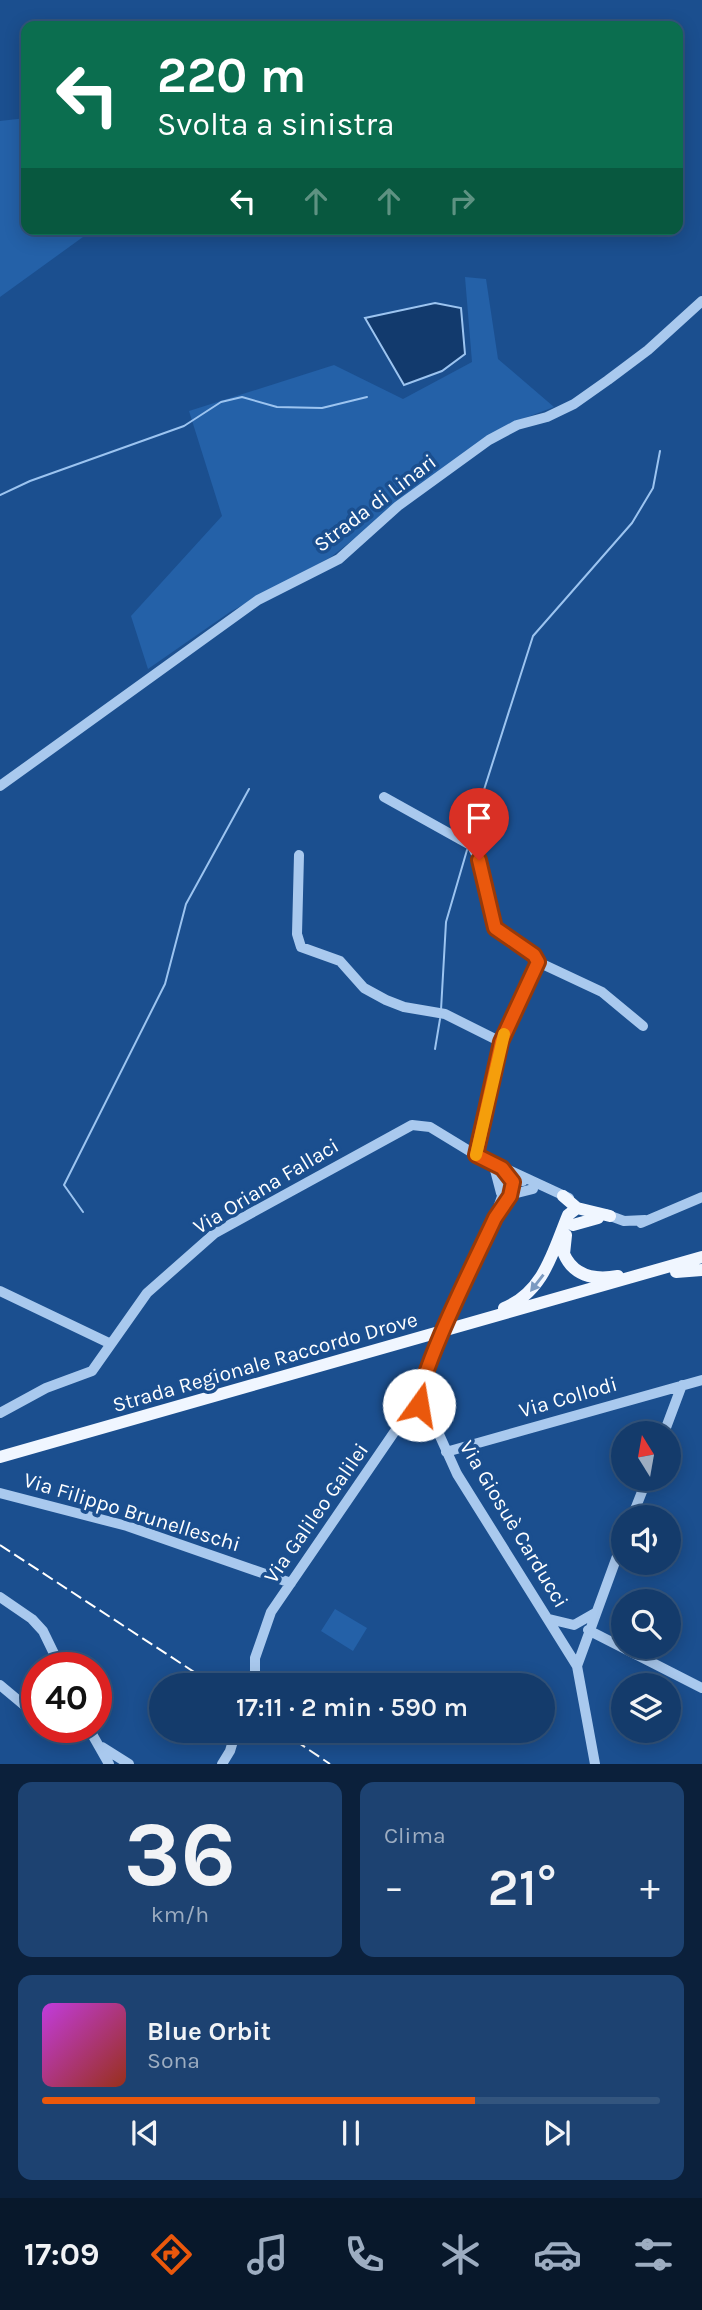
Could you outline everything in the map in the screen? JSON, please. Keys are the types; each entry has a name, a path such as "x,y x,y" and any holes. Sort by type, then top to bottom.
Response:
{"main road":[{"path":"558,1196 577,1208 604,1217"},
{"path":"558,1196 569,1223 564,1240 564,1254 573,1267 589,1276 618,1276 702,1251"},
{"path":"408,1342 431,1329 501,1308 524,1297 544,1274 577,1208"},
{"path":"569,1223 604,1217"},
{"name":"Strada Regionale Raccordo Drove","path":"2,1456 702,1257"},
{"path":"536,1305 561,1304 674,1272 702,1270"}],"street":[{"name":"Strada di Linari","path":"0,786 258,600 339,559 398,506 489,440 517,425 547,417 600,386 648,350 702,301"},
{"path":"384,797 472,846 479,860 495,928 534,955 538,962 602,992 643,1026"},
{"path":"299,855 297,934 301,947 340,961 364,988 386,1000 404,1007 441,1013 501,1042"},
{"path":"472,1153 501,1042 538,962"},
{"name":"Via Oriana Fallaci","path":"0,1413 46,1388 92,1371 147,1293 215,1233 402,1129 420,1124 430,1127 499,1169"},
{"path":"499,1169 533,1189 558,1196"},
{"path":"499,1169 506,1195"},
{"path":"499,1169 604,1217 626,1221 645,1220 702,1197"},
{"path":"506,1195 512,1179"},
{"path":"512,1179 558,1196"},
{"path":"506,1195 533,1189"},
{"name":"Via Galileo Galilei","path":"254,1673 254,1664 264,1628 291,1583 408,1412 419,1405 420,1389 506,1195"},
{"path":"0,1291 111,1344"},
{"name":"Via Collodi","path":"446,1452 702,1380"},
{"path":"668,1421 682,1385"},
{"name":"Via Giosuè Carducci","path":"419,1405 429,1412 446,1452 577,1666"},
{"name":"Via Filippo Brunelleschi","path":"0,1493 127,1526 291,1583"},
{"path":"595,1764 577,1666 611,1571"},
{"path":"0,1597 32,1619 43,1631 53,1652"},
{"path":"548,1619 574,1625 595,1613"},
{"path":"588,1630 702,1688"},
{"path":"0,1685 21,1703"},
{"path":"222,1764 232,1743"},
{"path":"99,1744 109,1764"},
{"path":"99,1744 130,1764"}],"shaded area":[{"path":"21,119 21,235 86,235 0,297 0,121"},
{"path":"465,277 486,279 498,359 554,407 509,424 421,486 331,557 230,612 148,669 131,616 222,516 189,411 334,365 403,399 472,362"},
{"path":"435,303 461,308 465,354 442,371 404,385 365,318"},
{"path":"335,1609 367,1628 353,1651 321,1631"}],"waterway":[{"path":"0,495 30,481 184,426 221,402 242,397 277,407 322,408 367,397"},
{"path":"467,839 462,824 482,796 533,636 632,523 653,488 660,451"},
{"path":"83,1212 64,1185 165,984 186,904 249,789"},
{"path":"441,1010 446,922 467,850"},
{"path":"435,1049 440,1019"}],"railway":[{"path":"0,1545 196,1673"},
{"path":"299,1743 330,1764"}],"slow traffic":[{"path":"476,1155 504,1034"}],"route":[{"path":"419,1405 419,1392 429,1365 495,1218 510,1196 513,1182 508,1174 476,1155 501,1042 517,1002 538,962 534,955 498,933 495,928 479,860"}]}
